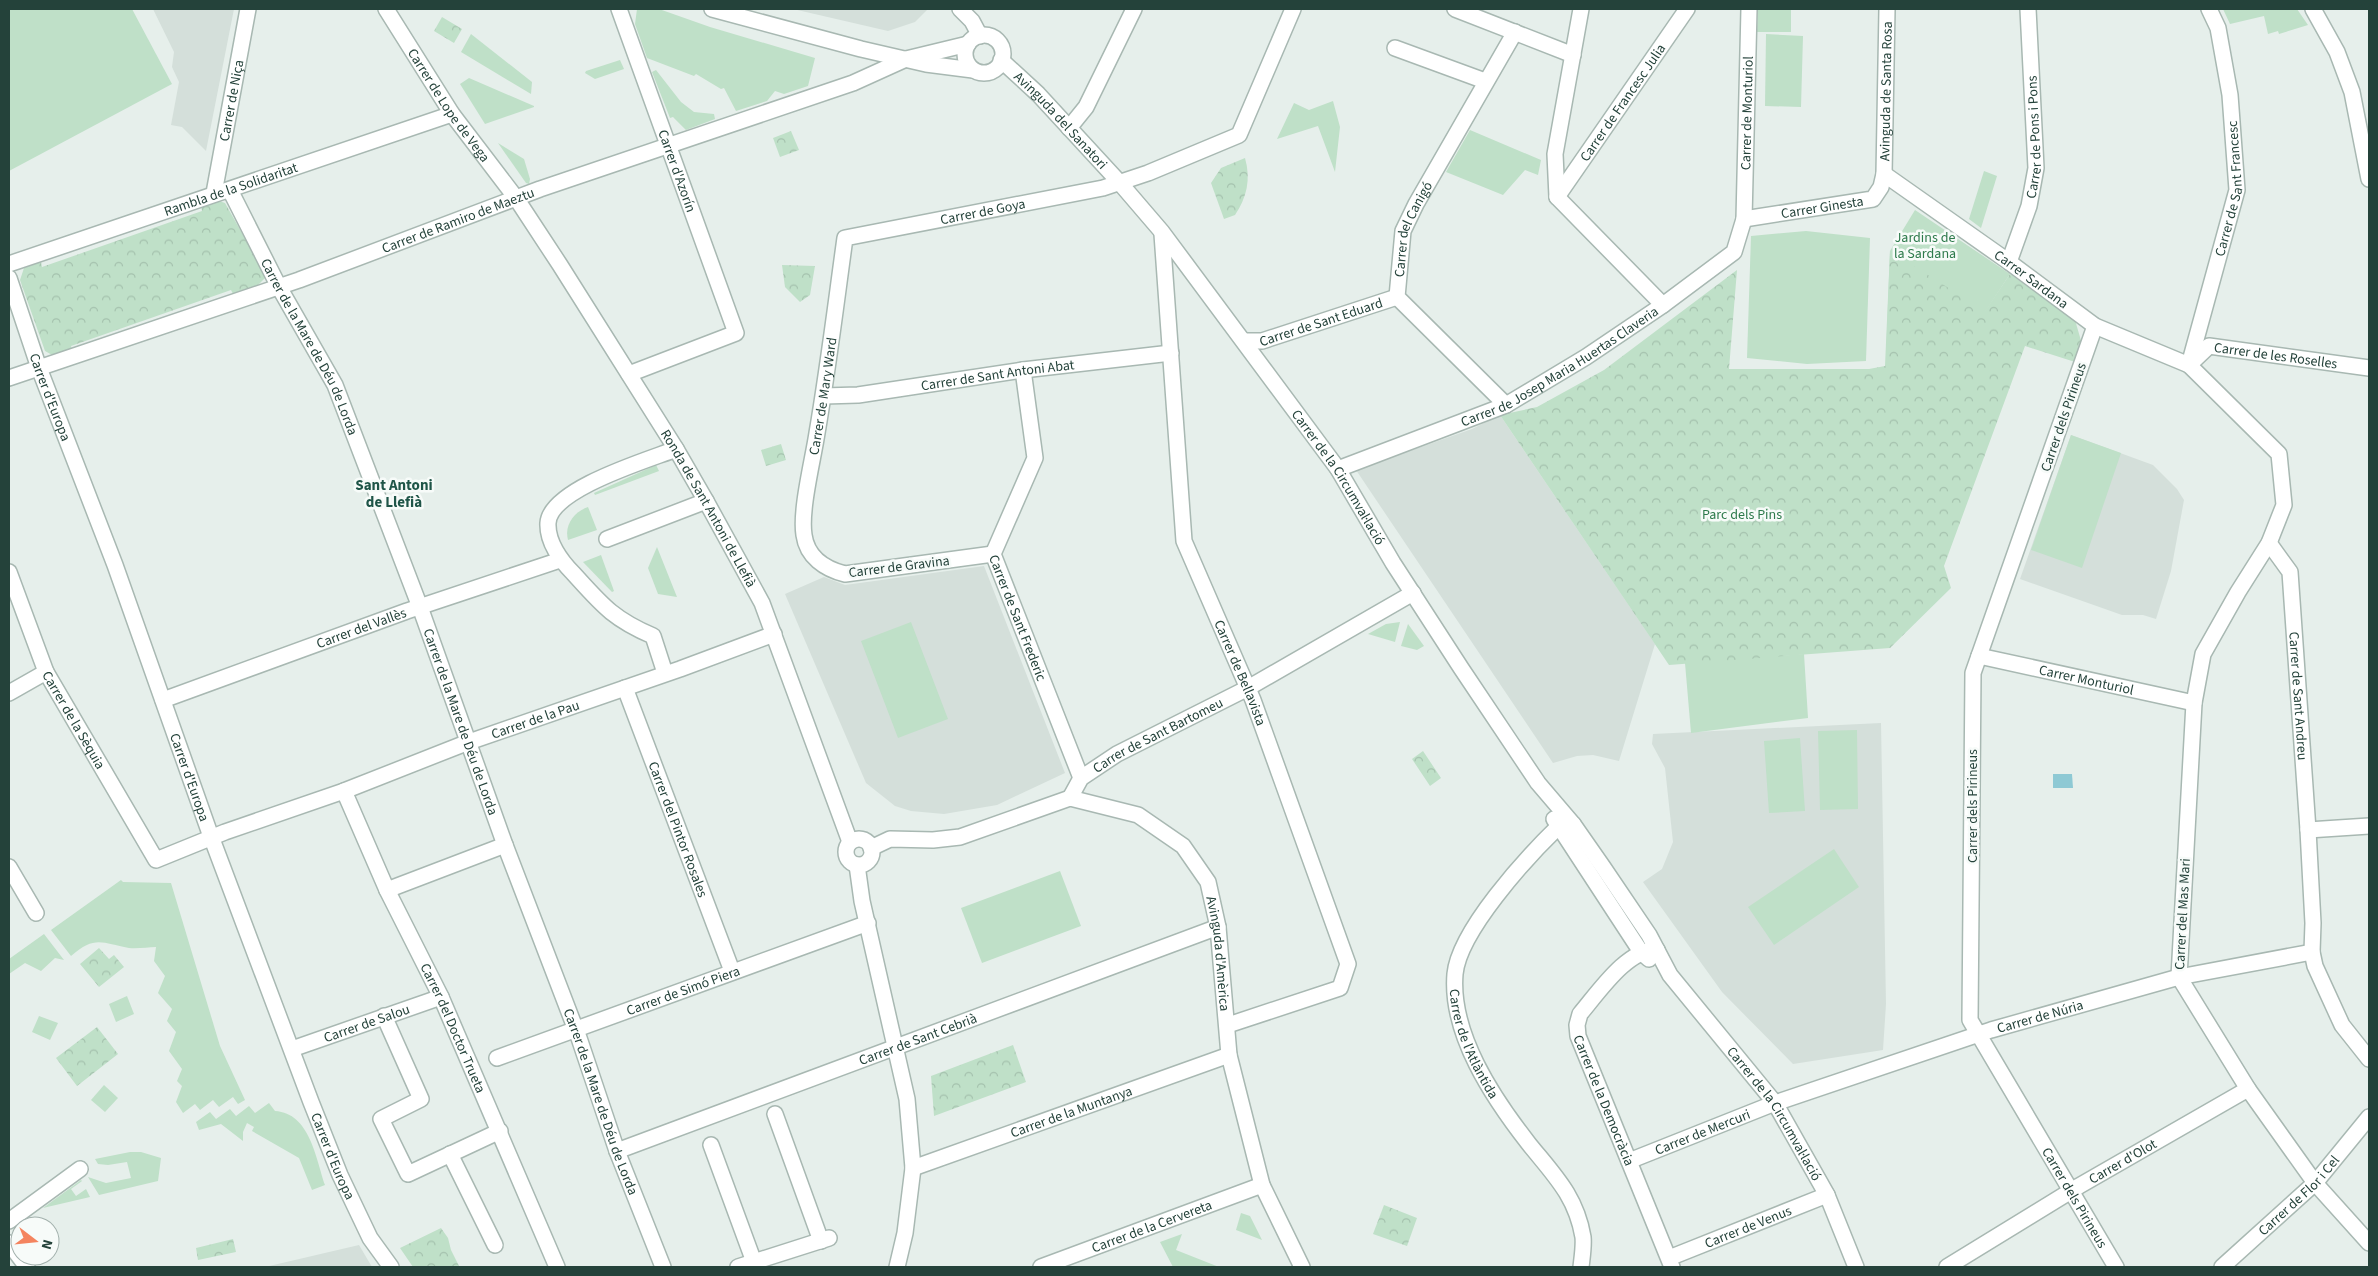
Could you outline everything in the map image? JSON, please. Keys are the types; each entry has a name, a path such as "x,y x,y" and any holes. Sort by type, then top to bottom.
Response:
{"street":[{"name":"Carrer de Niça","path":"214,193 248,9"},
{"name":"Carrer de Lope de Vega","path":"386,9 452,114 516,198"},
{"name":"Carrer d'Azorín","path":"619,9 736,333 629,374"},
{"path":"712,9 805,35 906,59 982,73 992,71 1002,60 1002,53 997,41 991,37 974,40"},
{"path":"960,9 972,21 974,40 965,58 973,70"},
{"path":"1069,128 1086,107 1134,9"},
{"name":"Carrer de Goya","path":"845,238 1120,183 1239,135 1293,9"},
{"path":"1454,9 1573,55"},
{"path":"1581,9 1555,154 1557,197 1663,305"},
{"name":"Carrer de Francesc Julia","path":"1557,197 1687,9"},
{"name":"Carrer de Monturiol","path":"1744,218 1749,9"},
{"name":"Avinguda de Santa Rosa","path":"1884,174 1886,9"},
{"name":"Carrer de Pons i Pons","path":"2010,262 2029,206 2036,168 2028,9"},
{"name":"Carrer de Sant Francesc","path":"2189,365 2236,190 2230,95 2218,28 2209,9"},
{"path":"2313,9 2337,52 2352,92 2369,179"},
{"name":"Carrer del Canigó","path":"1506,406 1397,297 1404,231 1416,204 1485,81 1515,32"},
{"name":"Carrer de Ramiro de Maeztu","path":"9,378 279,287 516,198 853,83 906,59 974,40"},
{"path":"1395,48 1485,81"},
{"name":"Avinguda del Sanatori","path":"1002,60 1120,183"},
{"name":"Rambla de la Solidaritat","path":"9,264 214,193 230,190 452,114"},
{"name":"Carrer Ginesta","path":"1744,218 1873,199 1881,187 1884,174"},
{"name":"Carrer Sardana","path":"1884,174 2010,262 2095,326 2189,365"},
{"name":"Carrer de la Circumval·lació","path":"1120,183 1162,232 1338,470 1461,668 1538,783 1573,824 1649,934 1670,975 1775,1103 1827,1194 1856,1267"},
{"name":"Carrer de la Mare de Déu de Lorda","path":"230,190 279,287 335,385 420,607 466,742 576,1030 617,1151 663,1267"},
{"name":"Ronda de Sant Antoni de Llefià","path":"516,198 676,449 762,603 850,842"},
{"name":"Carrer de Josep Maria Huertas Claveria","path":"1338,470 1506,406 1586,358 1663,305 1734,252 1744,218"},
{"name":"Carrer de Bellavista","path":"1162,232 1184,541 1248,688 1348,964 1340,988 1228,1025"},
{"name":"Carrer de Mary Ward","path":"811,554 804,536 804,515 824,396 845,238"},
{"name":"Carrer d'Europa","path":"9,278 39,368 115,565 211,838 340,1175 370,1238 391,1267"},
{"name":"Carrer de Sant Eduard","path":"1244,341 1262,341 1397,297"},
{"name":"Carrer dels Pirineus","path":"2095,326 1973,673 1970,1020 2116,1267"},
{"name":"Carrer de les Roselles","path":"2189,365 2209,346 2369,368"},
{"name":"Carrer de Sant Antoni Abat","path":"824,396 851,396 1023,370 1171,353"},
{"path":"2189,365 2279,454 2284,505 2269,544"},
{"name":"Carrer de Sant Frederic","path":"1023,370 1035,458 993,554 1081,778"},
{"path":"665,673 653,636 626,624 605,609 560,560 550,537 548,523 551,514 560,503 586,485 676,449"},
{"path":"607,539 706,502"},
{"name":"Carrer del Mas Mari","path":"2269,544 2238,592 2203,654 2194,703 2179,977 2248,1089 2315,1183 2369,1243"},
{"name":"Carrer de Sant Andreu","path":"2269,544 2290,572 2308,830 2313,923 2312,952 2315,966 2342,1025 2369,1060"},
{"name":"Carrer de Gravina","path":"811,554 831,570 845,574 993,554"},
{"name":"Carrer del Vallès","path":"163,700 420,607 560,560"},
{"name":"Carrer de la Sèquia","path":"9,572 46,672 156,860"},
{"name":"Carrer de Sant Bartomeu","path":"1070,798 1081,778 1117,754 1248,688 1413,593"},
{"name":"Carrer de la Pau","path":"156,860 211,838 344,791 466,742 625,688 774,634"},
{"name":"Carrer Monturiol","path":"1979,656 2194,703"},
{"path":"9,693 46,672"},
{"name":"Carrer del Pintor Rosales","path":"625,688 732,971"},
{"name":"Carrer de la Circumval·lació","path":"1538,783 1558,827 1641,952 1670,975"},
{"name":"Carrer del Doctor Trueta","path":"344,791 387,890 442,997 557,1267"},
{"path":"871,848 890,840 933,840 960,837 1070,798"},
{"name":"Avinguda d'Amèrica","path":"1070,798 1138,815 1183,846 1208,882 1218,928 1228,1025 1229,1056 1262,1185 1302,1267"},
{"path":"1558,827 1562,824 1573,824"},
{"path":"2308,830 2369,826"},
{"name":"Carrer de l'Atlàntida","path":"1558,827 1484,912 1468,936 1455,973 1462,1032 1473,1057 1506,1112 1574,1202 1583,1239 1581,1267"},
{"path":"862,839 871,848 872,853 869,861 863,865 850,862 847,857 846,849 850,842 862,839"},
{"path":"387,890 505,845"},
{"path":"857,865 907,1099 913,1168 905,1233 898,1267"},
{"path":"9,867 36,913"},
{"name":"Carrer de Simó Piera","path":"496,1058 868,923"},
{"name":"Carrer de Sant Cebrià","path":"617,1151 1218,928"},
{"path":"1641,952 1647,949 1657,950"},
{"name":"Carrer de la Democràcia","path":"1641,952 1632,956 1580,1014 1577,1025 1578,1036 1671,1263"},
{"name":"Carrer de Núria","path":"1775,1103 1980,1034 2179,977 2312,952"},
{"name":"Carrer de Salou","path":"292,1049 442,997"},
{"path":"384,1016 421,1099 381,1119 408,1174 500,1131"},
{"name":"Carrer de la Muntanya","path":"913,1168 1229,1056"},
{"name":"Carrer d'Olot","path":"1946,1267 2071,1191 2248,1089"},
{"name":"Carrer de Mercuri","path":"1629,1161 1775,1103"},
{"path":"738,1267 826,1240 775,1114"},
{"name":"Carrer de Flor i Cel","path":"2222,1267 2315,1183 2369,1117"},
{"path":"711,1145 754,1262"},
{"path":"450,1154 495,1245"},
{"path":"9,1220 80,1168"},
{"name":"Carrer de la Cervereta","path":"1041,1267 1262,1185"},
{"name":"Carrer de Venus","path":"1671,1263 1827,1194"},
{"path":"9,1243 28,1267"}],"shaded area":[{"path":"153,9 234,9 206,151 182,127 171,125 179,82 172,67 174,52"},
{"path":"793,9 928,9 915,22 888,31"},
{"path":"1500,415 1655,644 1619,761 1593,755 1577,756 1553,763 1356,470 1472,429"},
{"path":"2071,435 2153,465 2177,489 2184,500 2171,571 2156,619 2143,615 2122,615 2020,579"},
{"path":"984,566 1065,773 997,805 944,814 911,811 895,806 866,783 785,594 824,577 845,585"},
{"path":"1881,723 1886,1004 1883,1050 1793,1064 1722,992 1643,882 1662,869 1673,842 1665,768 1652,744 1653,734"},
{"path":"359,1245 372,1267 265,1267"}],"green space":[{"path":"9,9 132,9 172,84 9,171"},
{"path":"637,9 659,9 710,27 815,58 808,86 784,94 775,91 767,101 736,111 724,88 721,89 696,74 694,76 647,58 635,24"},
{"path":"1758,9 1791,9 1791,32 1757,32"},
{"path":"2223,9 2297,9 2308,25 2279,34 2278,31 2268,34 2264,16 2230,24"},
{"path":"442,17 462,29 454,43 434,31"},
{"path":"471,34 532,82 531,94 461,52"},
{"path":"1766,34 1803,36 1801,107 1765,106"},
{"path":"620,60 624,69 595,79 585,73 586,71"},
{"path":"656,70 681,102 694,112 714,114 715,119 686,130 673,117 670,118 652,72"},
{"path":"469,78 534,107 485,124 460,84"},
{"path":"1333,101 1340,127 1335,172 1318,126 1277,139 1294,103 1309,110"},
{"path":"1470,130 1541,160 1538,175 1525,170 1503,195 1446,172"},
{"path":"791,131 799,150 780,157 773,138"},
{"path":"498,143 524,159 530,179 529,184 526,183"},
{"path":"1245,158 1248,181 1245,195 1235,215 1224,219 1211,183 1221,168"},
{"path":"1984,171 1997,176 1981,228 1969,219"},
{"path":"219,201 225,203 264,272 265,278 258,285 233,294 231,290 71,346 72,350 54,356 45,351 20,280 24,268 41,262 42,267 202,211 201,206"},
{"name":"Jardins de la Sardana","path":"1915,210 2010,274 1985,312 1886,356 1890,251"},
{"path":"1806,231 1870,238 1866,361 1807,364 1747,358 1751,236"},
{"name":"Parc dels Pins","path":"1890,251 1985,311 2010,274 2075,320 2082,344 2075,362 2025,346 1944,566 1951,588 1890,648 1669,665 1500,415 1537,407 1604,370 1737,270 1729,369 1869,369 1885,366"},
{"path":"782,265 815,266 810,295 800,302 785,287"},
{"path":"2071,435 2121,453 2082,568 2031,550"},
{"path":"781,444 786,460 766,466 761,450"},
{"path":"656,465 659,471 595,495 594,493"},
{"path":"588,507 597,530 568,540 567,529 571,520 578,512"},
{"path":"657,547 677,597 658,594 648,568"},
{"path":"601,555 614,591 612,592 583,562"},
{"path":"911,622 948,719 898,738 861,641"},
{"path":"1400,622 1395,642 1368,634 1386,624"},
{"path":"1408,624 1424,646 1417,650 1401,646"},
{"path":"1804,654 1808,718 1691,733 1685,663"},
{"path":"1857,730 1858,809 1820,810 1818,731"},
{"path":"1800,738 1805,811 1769,813 1764,741"},
{"path":"1423,751 1441,778 1430,786 1412,759"},
{"path":"1834,849 1859,887 1774,945 1748,907"},
{"path":"1060,871 1081,926 982,963 961,908"},
{"path":"121,880 123,882 171,883 220,1046 245,1100 238,1104 233,1097 219,1107 213,1100 200,1110 195,1104 183,1113 176,1102 182,1086 177,1081 182,1069 169,1051 176,1032 167,1021 172,1009 158,993 165,976 154,961 156,947 129,948 99,942 86,945 71,956 51,930"},
{"path":"44,934 64,960 55,958 41,971 25,963 9,974 9,959"},
{"path":"99,948 109,959 114,955 124,967 99,987 80,964"},
{"path":"127,996 134,1014 116,1022 109,1004"},
{"path":"39,1016 58,1023 50,1040 32,1032"},
{"path":"97,1027 118,1054 77,1086 56,1058"},
{"path":"1013,1045 1026,1082 934,1116 931,1076"},
{"path":"104,1085 118,1098 105,1112 91,1100"},
{"path":"269,1103 275,1111 287,1114 304,1128 310,1139 325,1185 312,1190 299,1158 252,1131 254,1127 247,1123 243,1132 243,1141 221,1124 199,1130 196,1122 210,1112 216,1119 230,1109 236,1116 249,1106 255,1113"},
{"path":"130,1152 141,1152 161,1158 158,1181 99,1195 88,1177 106,1183 131,1178 127,1162 108,1165 98,1164 95,1159"},
{"path":"81,1180 71,1189 76,1196 86,1189 90,1197 43,1208"},
{"path":"1384,1205 1417,1218 1407,1246 1373,1234"},
{"path":"1241,1213 1250,1216 1262,1240 1236,1230"},
{"path":"441,1228 448,1238 451,1250 459,1266 413,1267 400,1248"},
{"path":"1182,1234 1176,1250 1219,1267 1173,1267 1160,1242"},
{"path":"233,1239 236,1252 198,1260 196,1248"}],"water":[{"path":"2053,774 2072,774 2073,788 2053,788"}],"district":[{"name":"Sant Antoni de Llefià","path":"394,494"}]}
